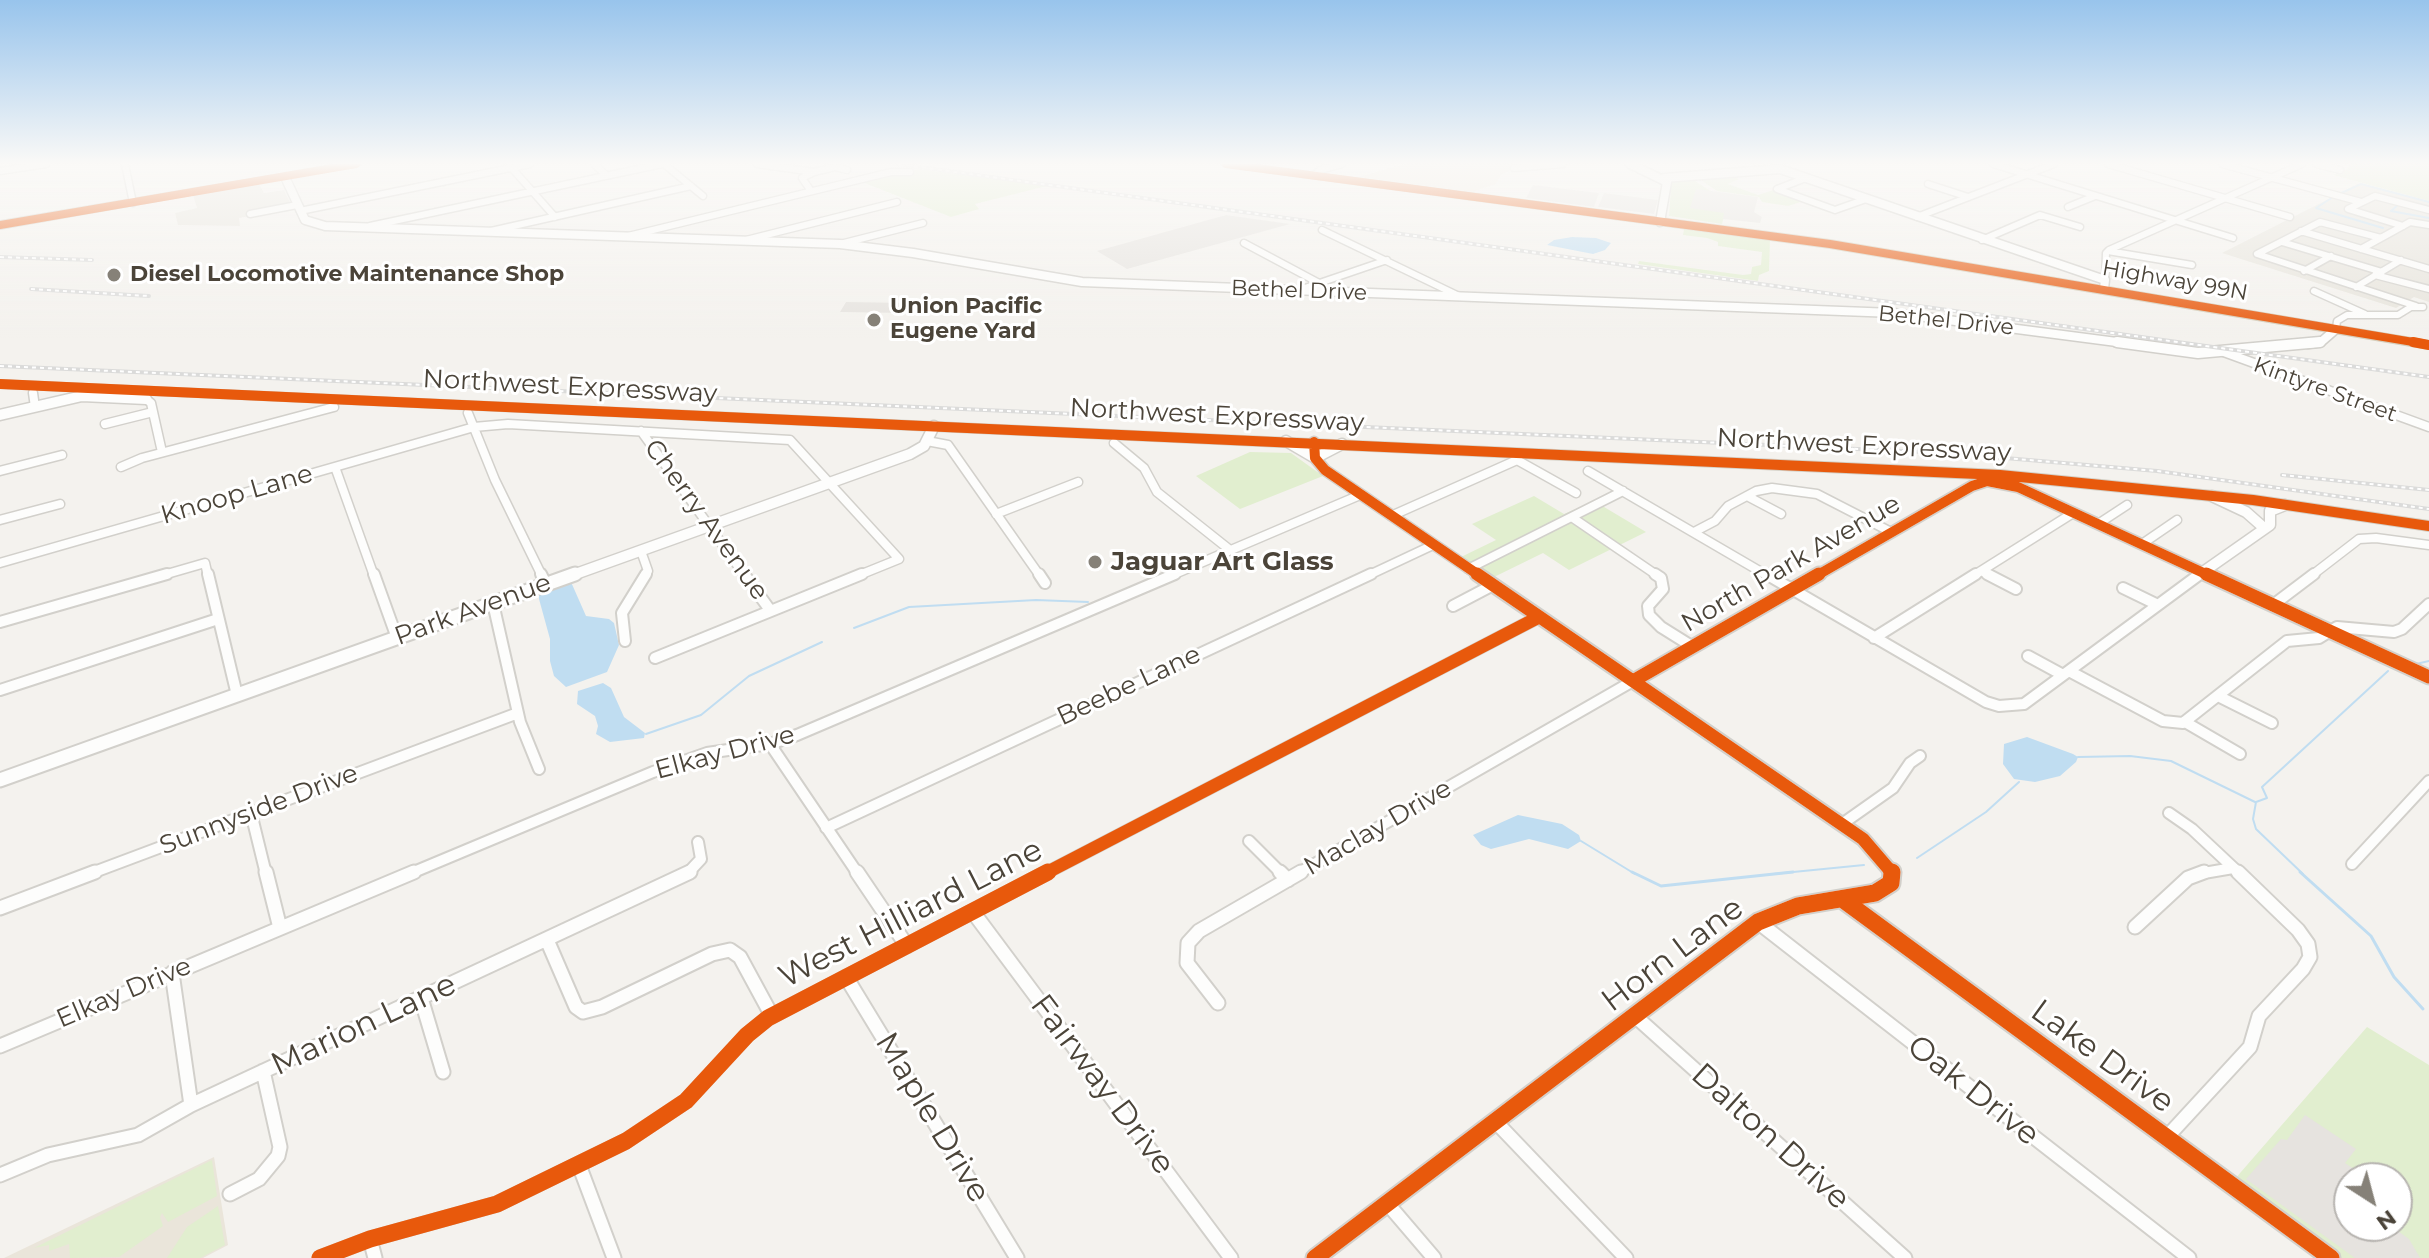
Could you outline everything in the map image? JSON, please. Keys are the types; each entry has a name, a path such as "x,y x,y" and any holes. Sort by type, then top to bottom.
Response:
{"main road":[{"name":"Highway 99N","path":"1679,223 2104,284 2429,345"},
{"name":"Northwest Expressway","path":"0,384 1984,474 2253,500 2429,526"}],"street":[{"name":"Bethel Drive","path":"310,223 363,228 840,244 913,253 1074,281 1925,316 2179,351 2312,344 2321,342 2336,329"},
{"path":"363,228 387,223"},
{"path":"487,232 529,223"},
{"path":"624,237 682,223"},
{"path":"739,241 813,223"},
{"path":"840,244 923,223"},
{"path":"1933,223 2104,284 2108,251"},
{"path":"1982,240 2023,223"},
{"path":"2066,223 2080,227"},
{"path":"2108,251 2173,223"},
{"path":"2183,223 2233,238"},
{"path":"2321,223 2257,256 2420,306 2398,315 2342,317 2337,321 2336,329"},
{"path":"2326,223 2381,238"},
{"path":"2392,223 2403,226"},
{"path":"2361,249 2410,223"},
{"path":"1322,230 1461,297"},
{"path":"2301,231 2429,269"},
{"path":"2281,242 2429,289"},
{"path":"1244,243 1319,283"},
{"path":"2108,251 2192,265"},
{"path":"2304,271 2331,256"},
{"path":"1299,290 1387,260"},
{"path":"2356,287 2401,260"},
{"path":"2314,291 2365,314"},
{"name":"Kintyre Street","path":"2221,351 2429,427"},
{"path":"33,393 35,407"},
{"path":"0,415 90,395 146,399 153,412 162,452"},
{"path":"121,467 162,452 334,407"},
{"path":"105,424 153,412"},
{"path":"468,413 497,486 546,584"},
{"name":"Knoop Lane","path":"0,563 474,427 508,424 790,440 899,559 770,610"},
{"path":"934,426 927,441 948,445 1045,583"},
{"name":"Cherry Avenue","path":"641,431 770,610"},
{"name":"Park Avenue","path":"0,780 916,452 927,441"},
{"path":"1286,441 1315,458 1321,467 1360,495 1633,681"},
{"path":"1314,442 1315,458"},
{"path":"1114,443 1144,468 1157,492 1230,550"},
{"path":"1315,458 1343,444"},
{"path":"0,471 62,455"},
{"path":"1391,516 1517,460 1576,493"},
{"path":"335,467 397,638"},
{"path":"1588,471 1989,703 2021,706 2263,527 2270,525 2270,511 2285,505"},
{"name":"North Park Avenue","path":"1633,681 1972,486 1987,481 2018,487 2429,677"},
{"path":"996,514 1078,482"},
{"path":"1694,532 1715,521 1725,508 1768,488 1808,491 1891,532"},
{"path":"1468,569 1623,491"},
{"name":"Elkay Drive","path":"0,1046 661,769 707,753 770,744 1360,495"},
{"path":"2210,495 2246,512 2263,527"},
{"path":"1747,496 1781,514"},
{"path":"2253,500 2263,519 2263,527"},
{"path":"0,520 60,504"},
{"path":"2098,524 2127,505"},
{"path":"1874,638 2073,513"},
{"path":"1573,518 1661,578 1663,589 1648,606 1649,615 1661,627 1693,647"},
{"path":"2142,544 2177,520"},
{"path":"2273,605 2359,539 2376,538 2429,545"},
{"name":"Beebe Lane","path":"826,828 1433,545"},
{"path":"625,641 622,613 648,571 641,551"},
{"path":"0,622 204,562 237,695"},
{"path":"1981,571 2016,589"},
{"path":"1453,606 1493,585"},
{"path":"2123,588 2158,605"},
{"path":"493,603 518,713 539,769"},
{"path":"2185,722 2280,644 2294,639 2319,638 2340,627 2394,632 2424,614 2429,604"},
{"path":"655,658 770,610"},
{"name":"West Hilliard Lane","path":"320,1258 370,1239 475,1213 579,1165 674,1111 747,1035 772,1016 1539,617"},
{"path":"0,690 218,619"},
{"path":"2028,656 2163,721 2185,722 2240,754"},
{"name":"Horn Lane","path":"1315,1258 1758,922 1782,910 1881,891 1890,886 1892,870 1881,855 1842,824 1633,681"},
{"name":"Maclay Drive","path":"1218,1003 1188,967 1188,943 1199,931 1633,681"},
{"path":"2218,696 2272,723"},
{"name":"Sunnyside Drive","path":"0,908 518,713"},
{"path":"770,744 907,946"},
{"path":"1842,824 1893,788 1910,763 1920,756"},
{"path":"2352,864 2429,781"},
{"path":"251,813 280,928"},
{"path":"2167,1137 2250,1047 2259,1016 2303,969 2310,957 2308,944 2298,930 2186,824 2169,813"},
{"path":"1249,841 1288,880"},
{"name":"Marion Lane","path":"0,1175 48,1155 138,1135 191,1105 687,875 701,859 698,842"},
{"path":"2135,927 2188,878 2233,868"},
{"name":"Lake Drive","path":"1842,899 2331,1258"},
{"name":"Fairway Drive","path":"973,912 1231,1258"},
{"name":"Oak Drive","path":"1758,922 2189,1258"},
{"path":"547,940 581,1016 712,954 736,946 772,1016"},
{"path":"172,973 191,1105"},
{"name":"Maple Drive","path":"846,977 1017,1258"},
{"path":"421,998 443,1072"},
{"name":"Dalton Drive","path":"1635,1016 1905,1258"},
{"path":"230,1194 259,1179 278,1156 280,1147 263,1071"},
{"path":"1495,1121 1626,1258"},
{"path":"579,1165 614,1258"},
{"path":"1387,1203 1434,1258"},
{"path":"370,1239 375,1258"}],"shaded area":[{"path":"240,223 240,226 178,225"},
{"path":"1198,223 1290,224 1127,269 1097,251"},
{"path":"2282,223 2429,223 2429,302 2414,297 2396,308 2222,253"},
{"path":"846,302 911,303 906,313 840,312"},
{"path":"2305,1115 2356,1149 2346,1162 2333,1162 2333,1242 2411,1242 2420,1258 2355,1258 2246,1179 2281,1139 2287,1140"},
{"path":"214,1157 228,1245 203,1258 4,1258"}],"green space":[{"path":"1684,229 1770,240 1769,271 1759,275 1758,281 1638,264 1639,261 1743,275 1751,274 1752,267 1761,265 1762,252 1718,246 1718,242 1707,238 1683,235"},
{"path":"1250,452 1291,453 1323,476 1240,509 1196,476"},
{"path":"1534,496 1564,514 1594,501 1646,532 1569,570 1543,553 1492,578 1461,557 1496,540 1472,524"},
{"path":"2367,1027 2429,1065 2429,1258 2341,1258 2234,1180"},
{"path":"212,1160 217,1196 168,1222 162,1213 163,1226 119,1257 70,1258 69,1244 49,1251 49,1245 34,1248"},
{"path":"218,1206 225,1245 200,1258 167,1258 187,1227"}],"water":[{"path":"1596,238 1611,243 1605,250 1593,254 1547,245 1554,240"},
{"path":"571,582 586,616 609,619 614,623 619,645 607,672 566,687 554,676 550,639 539,594"},
{"path":"603,683 611,688 624,717 645,733 644,738 610,742 596,734 598,726 595,716 577,704 578,691"},
{"path":"2027,737 2073,754 2078,757 2076,762 2060,776 2035,782 2014,779 2003,764 2004,744"},
{"path":"1518,815 1562,824 1579,835 1581,841 1568,849 1529,839 1491,849 1481,845 1473,835"}],"waterway":[{"path":"2365,223 2383,228"},
{"path":"854,628 909,607 1036,600 1088,602"},
{"path":"646,734 701,715 749,676 822,642"},
{"path":"2416,664 2429,661"},
{"path":"2303,874 2256,829 2253,819 2256,802 2267,798 2262,787 2388,671"},
{"path":"2078,757 2130,756 2171,761 2255,802"},
{"path":"1917,858 1986,812 2019,782"},
{"path":"1581,841 1635,874"},
{"path":"1790,872 1864,865"},
{"path":"1632,872 1661,886 1790,872"},
{"path":"1773,874 1790,872"},
{"path":"2300,872 2371,936 2394,977 2423,1009"}],"railway":[{"path":"1320,223 2429,377"},
{"path":"0,257 92,260"},
{"path":"31,289 149,296"},
{"path":"0,366 1947,453 2157,471 2429,509"},
{"path":"2282,475 2429,490"}],"cycle path":[{"path":"0,225 13,223"},
{"path":"1669,223 1830,244 2429,345"},
{"path":"0,384 2000,475 2253,500 2429,526"},
{"path":"1314,442 1315,458 1325,470 1633,681 1972,486 1987,481 2018,487 2429,677"},
{"path":"320,1258 370,1239 497,1204 626,1141 686,1101 747,1035 768,1018 1539,617"},
{"path":"1315,1258 1758,922 1798,906 1875,893 1891,883 1893,874 1888,865 1863,839 1633,681"},
{"path":"1842,899 2331,1258"}],"place":[{"name":"Diesel Locomotive Maintenance Shop","path":"114,275"},
{"name":"Union Pacific Eugene Yard","path":"874,320"},
{"name":"Jaguar Art Glass","path":"1095,562"}]}
